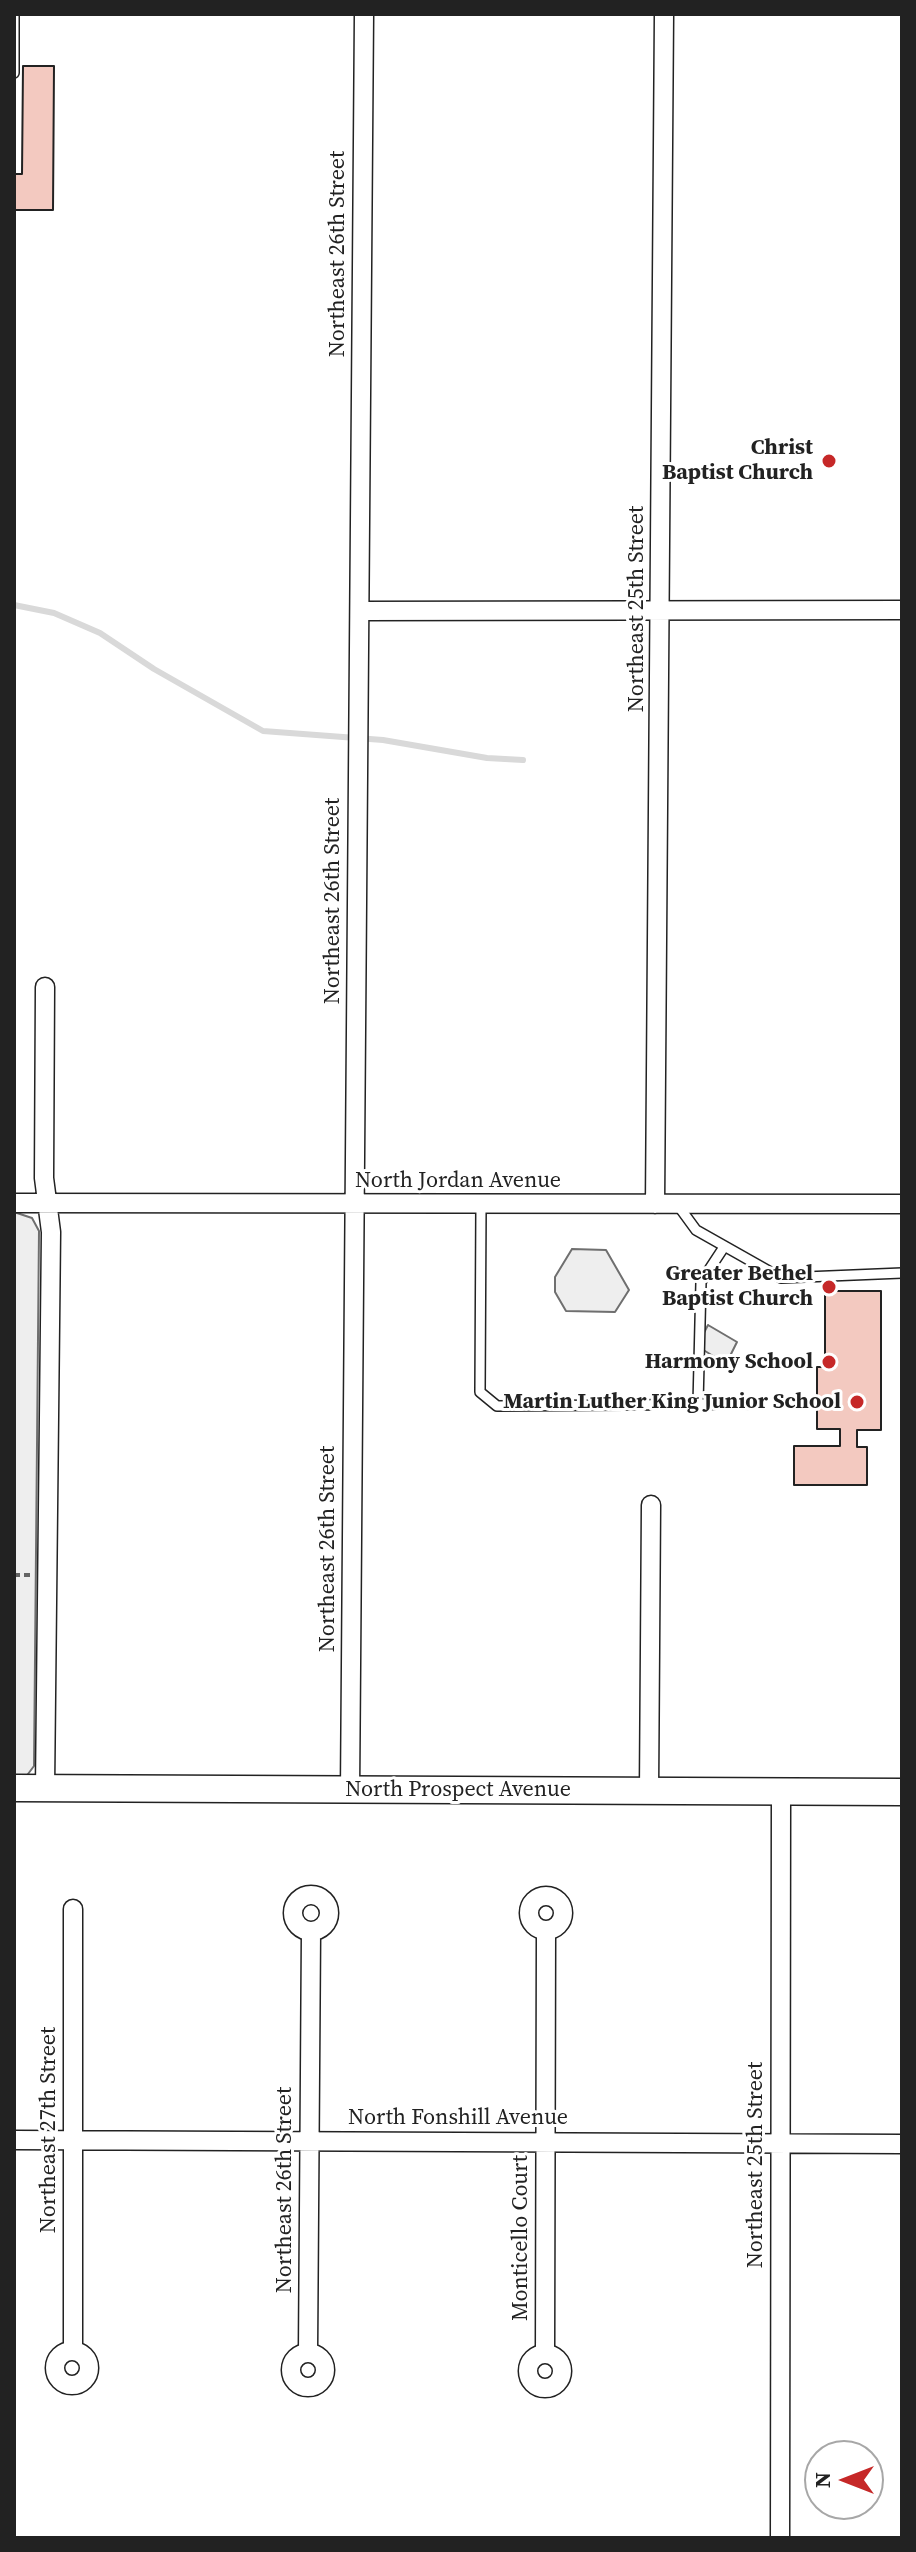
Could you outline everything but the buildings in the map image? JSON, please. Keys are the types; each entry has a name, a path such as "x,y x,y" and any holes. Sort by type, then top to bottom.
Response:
{"street":[{"name":"Northeast 26th Street","path":"350,1789 364,14"},
{"name":"Northeast 25th Street","path":"655,1204 662,608 664,14"},
{"path":"360,611 662,608 902,610"},
{"path":"45,987 47,1204 51,1248 45,1788"},
{"name":"North Jordan Avenue","path":"14,1203 902,1204"},
{"path":"649,1791 651,1505"},
{"name":"North Prospect Avenue","path":"14,1788 902,1792"},
{"name":"Northeast 25th Street","path":"780,2538 781,1793"},
{"name":"Northeast 27th Street","path":"73,1909 73,2351"},
{"name":"Monticello Court","path":"545,2354 546,1931"},
{"name":"Northeast 26th Street","path":"308,2352 311,1932"},
{"name":"North Fonshill Avenue","path":"14,2140 902,2144"}],"lane":[{"path":"14,14 14,73"},
{"path":"677,1204 696,1230 781,1278 902,1273"},
{"path":"481,1205 480,1392 497,1406 752,1404"},
{"path":"698,1404 701,1282 724,1247"}],"shaded area":[{"path":"14,1212 32,1218 39,1231 34,1766 25,1778 14,1778"},
{"path":"572,1249 606,1250 629,1290 615,1312 566,1311 555,1292 555,1277"},
{"path":"708,1325 737,1342 726,1364 697,1346"}],"waterway":[{"path":"14,605 54,613 100,633 154,669 263,731 383,740 487,758 523,760"}],"place":[{"name":"Christ Baptist Church","path":"829,461"},
{"name":"Greater Bethel Baptist Church","path":"829,1287"},
{"name":"Harmony School","path":"829,1362"},
{"name":"Martin Luther King Junior School","path":"857,1402"}]}
